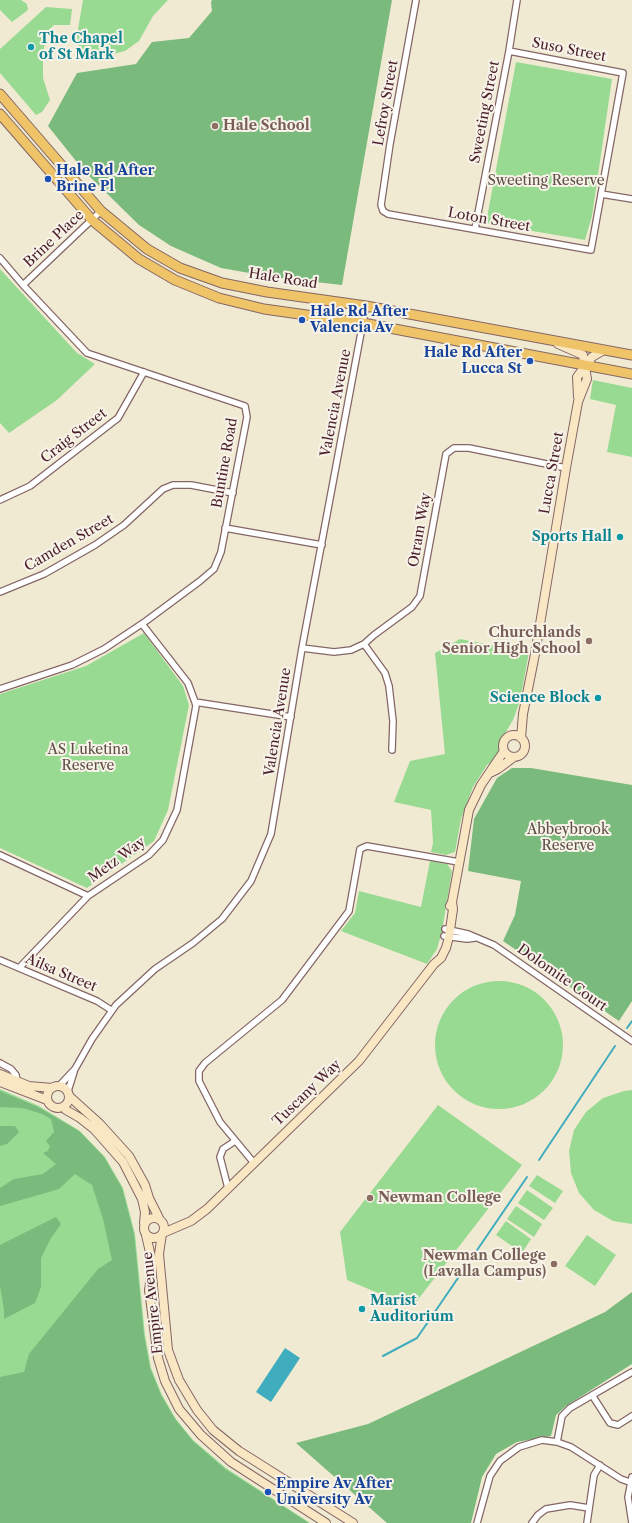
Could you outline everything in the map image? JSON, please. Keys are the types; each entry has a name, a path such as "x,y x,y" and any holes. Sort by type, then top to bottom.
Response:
{"main road":[{"name":"Hale Road","path":"0,94 101,211 147,249 180,268 222,283 267,292 366,306 632,355"},
{"path":"0,114 92,220 139,259 175,280 220,298 264,308 363,323 632,374"},
{"path":"548,340 583,355 585,365"},
{"name":"Lucca Street","path":"521,738 523,714 578,402 577,377 592,357 604,350"},
{"name":"Lucca Street","path":"511,736 523,714"},
{"path":"511,736 518,736 525,744 523,752 514,757 508,756 504,751 503,743 511,736"},
{"name":"Tuscany Way","path":"162,1234 191,1221 206,1209 351,1070 434,964 441,958 446,948 447,933 453,909 452,902 469,810 480,785 490,773 504,751"},
{"name":"Tuscany Way","path":"490,773 514,757"},
{"path":"0,1074 29,1086 63,1087 100,1124 128,1156 145,1185 149,1198 164,1225 162,1234 154,1238 146,1235 143,1229 145,1212 142,1198 123,1162 94,1129 80,1118 66,1110 64,1107"},
{"path":"0,1082 47,1100 57,1108 64,1107 68,1102 68,1093"},
{"path":"47,1100 48,1091 56,1087"},
{"path":"144,1223 152,1217 182,1224"},
{"name":"Empire Avenue","path":"162,1234 159,1254 168,1350 179,1380 196,1410 213,1430 239,1451 353,1523"},
{"name":"Empire Avenue","path":"146,1235 152,1261 149,1290 158,1358 165,1381 179,1409 201,1436 231,1462 326,1523"}],"street":[{"name":"Lefroy Street","path":"383,211 381,205 390,144 416,0"},
{"name":"Sweeting Street","path":"475,229 509,51 517,0"},
{"name":"Suso Street","path":"509,51 623,73 601,194"},
{"name":"Loton Street","path":"383,211 388,214 591,250 601,194"},
{"path":"601,194 632,199"},
{"name":"Brine Place","path":"23,285 101,211"},
{"name":"Buntine Road","path":"0,258 23,285 87,353 245,406 247,417 221,552 214,569 200,582 142,624 104,649 72,665 0,689"},
{"name":"Valencia Avenue","path":"68,1093 75,1069 111,1010 125,995 156,969 193,943 222,919 251,881 271,834 302,648 366,306"},
{"name":"Craig Street","path":"0,500 30,486 118,418 144,372"},
{"name":"Otram Way","path":"302,648 334,652 351,650 364,644 412,607 420,596 446,454 454,448 469,448 566,468"},
{"name":"Camden Street","path":"0,592 44,574 95,545 124,525 162,489 173,485 191,485 233,493"},
{"path":"225,528 322,545"},
{"path":"142,624 188,683 195,702 291,717"},
{"path":"364,644 385,673 389,686 393,721 392,750"},
{"name":"Metz Way","path":"19,968 88,896 149,855 163,840 177,810 196,706 195,702"},
{"path":"254,1163 220,1122 199,1081 199,1071 205,1063 282,1000 349,911 360,850 367,846 459,862"},
{"path":"0,855 88,896"},
{"name":"Dolomite Court","path":"447,933 468,934 494,945 632,1041"},
{"name":"Ailsa Street","path":"0,960 97,1001 111,1010"},
{"path":"0,1063 11,1069 16,1075 17,1082"},
{"name":"Valencia Avenue","path":"56,1087 75,1069"},
{"path":"228,1188 220,1157 223,1149 235,1141"},
{"path":"557,1442 562,1416 570,1408 632,1372"},
{"path":"592,1395 610,1423 618,1425 632,1416"},
{"path":"478,1523 490,1476 500,1461 519,1447 542,1440 557,1442 571,1447 621,1479 631,1480 628,1497 632,1523"},
{"path":"587,1523 594,1475 600,1465"},
{"path":"532,1523 538,1515 546,1509 570,1505 589,1508"}],"green space":[{"path":"0,0 21,0 27,4 28,10 12,22 0,10"},
{"path":"83,0 168,0 153,16 139,41 125,51 101,57 80,53 77,35"},
{"name":"Hale School","path":"212,0 392,0 342,285 272,277 221,268 171,246 139,225 84,171 48,126 77,73 136,64 152,42 189,38 212,11"},
{"path":"46,7 72,9 70,25 54,25 46,33 43,55 43,78 50,100 42,112 36,115 0,73 0,49"},
{"name":"Sweeting Reserve","path":"516,62 612,79 592,216 585,240 486,223"},
{"path":"0,269 77,353 95,364 57,400 9,433 0,423"},
{"path":"593,380 632,388 632,457 607,452 616,405 590,399"},
{"name":"AS Luketina Reserve","path":"144,633 183,686 189,705 168,810 154,841 87,888 0,848 0,694 86,666"},
{"path":"460,639 529,652 520,701 513,720 500,742 498,754 494,760 487,765 473,787 461,819 455,852 446,855 431,852 433,843 431,810 394,802 410,761 445,754 435,653"},
{"name":"Abbeybrook Reserve","path":"512,768 531,768 632,785 632,1001 619,1021 503,941 515,915 521,881 468,871 474,819 497,778"},
{"path":"430,861 447,864 452,871 442,931 437,949 427,964 341,931 355,913 359,891 421,907"},
{"path":"505,981 518,983 529,988 540,995 549,1004 561,1026 563,1045 561,1064 556,1075 549,1086 540,1095 518,1107 493,1109 480,1107 469,1102 458,1095 449,1086 437,1064 435,1039 437,1026 442,1015 449,1004 458,995 480,983"},
{"path":"0,1089 39,1106 80,1131 105,1157 123,1188 135,1234 145,1335 151,1368 162,1395 176,1419 193,1440 226,1468 310,1523 0,1523"},
{"path":"632,1090 632,1224 613,1221 594,1210 579,1193 571,1173 569,1151 574,1130 586,1112 603,1098"},
{"path":"0,1091 38,1107 79,1131 104,1157 122,1188 134,1234 144,1335 150,1368 161,1395 175,1419 193,1441 225,1469 309,1523 0,1523 0,1377 24,1372 29,1354 98,1269 112,1260 103,1219 92,1185 75,1174 59,1189 0,1206 0,1188 14,1179 43,1174 56,1164 43,1153 48,1151 50,1146 46,1141 54,1132 51,1119 42,1114 23,1108 0,1107"},
{"path":"438,1105 522,1165 413,1306 402,1303 347,1280 340,1232"},
{"path":"0,1126 15,1126 19,1132 7,1144 0,1146"},
{"path":"537,1175 563,1191 555,1203 529,1186"},
{"path":"527,1190 553,1208 544,1220 518,1203"},
{"path":"516,1206 542,1224 534,1237 507,1219"},
{"path":"56,1217 61,1224 51,1238 41,1258 41,1287 35,1303 4,1319 0,1286 0,1245"},
{"path":"506,1221 531,1239 522,1253 496,1235"},
{"path":"587,1235 616,1255 595,1286 565,1266"},
{"path":"632,1292 632,1364 566,1406 556,1415 551,1436 517,1442 496,1454 482,1477 471,1523 387,1523 296,1443 368,1424 605,1312"}],"water":[{"path":"285,1348 300,1358 271,1402 256,1392"}],"waterway":[{"path":"627,1028 632,1021"},
{"path":"539,1160 615,1046"},
{"path":"383,1356 417,1338 527,1177"}],"place":[{"name":"The Chapel of St Mark","path":"31,47"},
{"name":"Hale School","path":"215,126"},
{"name":"Hale Rd After Brine Pl","path":"48,179"},
{"name":"Hale Rd After Valencia Av","path":"302,320"},
{"name":"Hale Rd After Lucca St","path":"530,361"},
{"name":"Sports Hall","path":"620,537"},
{"name":"Churchlands Senior High School","path":"589,641"},
{"name":"Science Block","path":"598,698"},
{"name":"Newman College","path":"370,1198"},
{"name":"Newman College (Lavalla Campus)","path":"554,1264"},
{"name":"Marist Auditorium","path":"362,1309"},
{"name":"Empire Av After University Av","path":"268,1492"}]}
